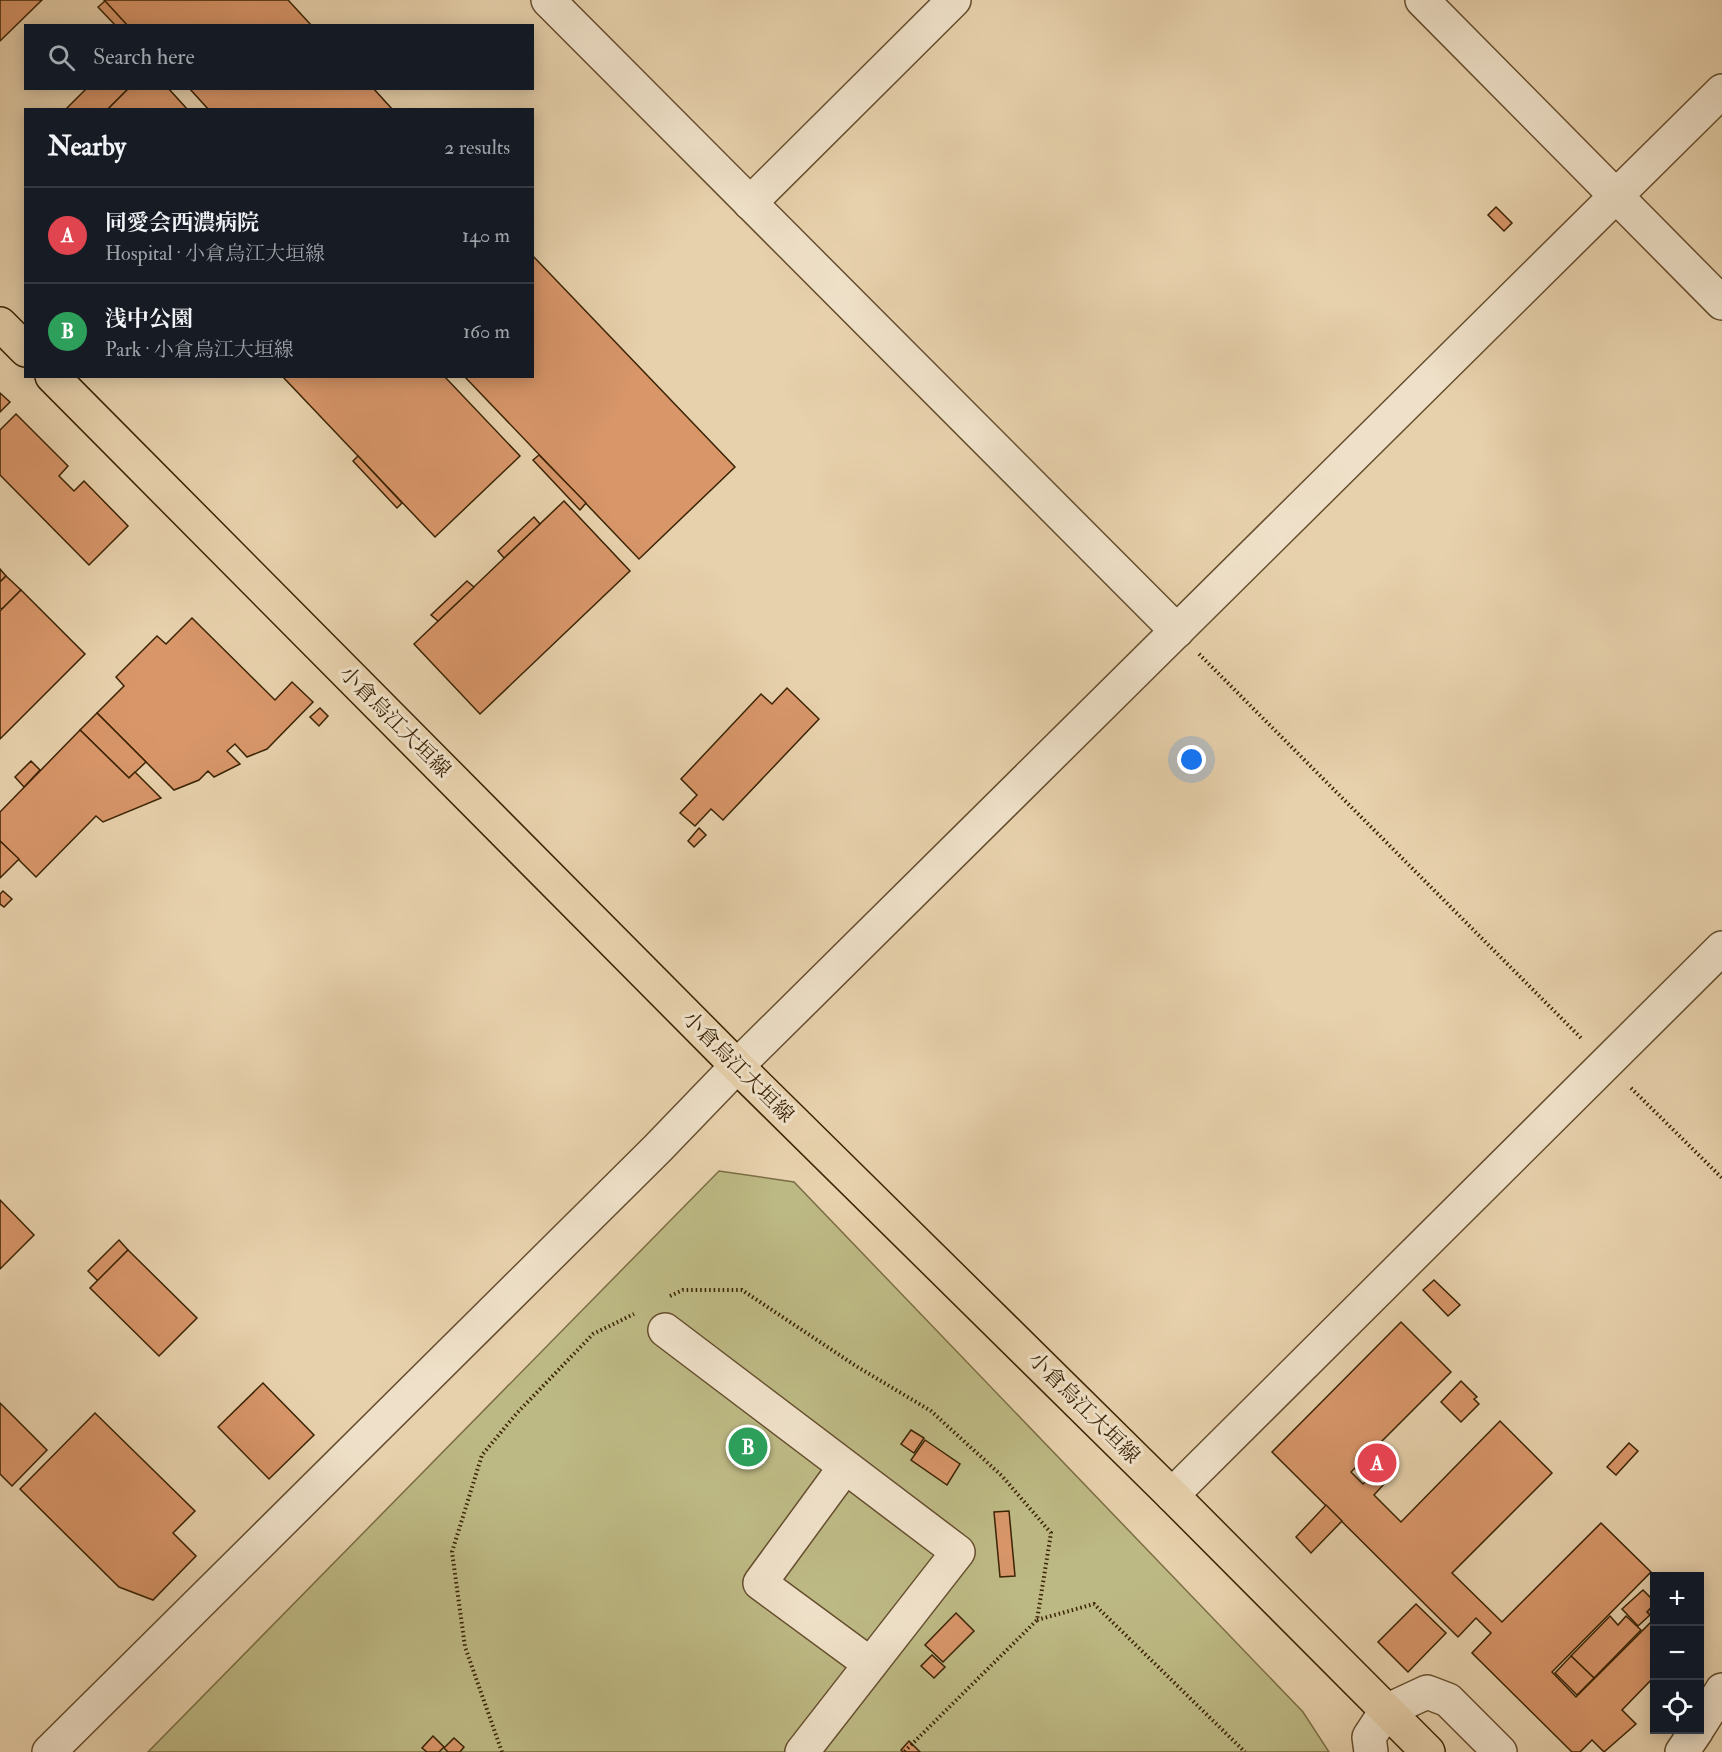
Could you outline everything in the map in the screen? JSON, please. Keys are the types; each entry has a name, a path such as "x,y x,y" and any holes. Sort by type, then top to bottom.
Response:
{"main road":[{"path":"0,324 24,348"},
{"name":"小倉烏江大垣線","path":"54,378 737,1066 1173,1495 1428,1752"}],"street":[{"path":"548,0 1177,631"},
{"path":"750,203 954,0"},
{"path":"1422,0 1722,303"},
{"path":"49,1752 657,1149 737,1066 1722,91"},
{"path":"1173,1495 1722,948"},
{"path":"665,1330 958,1552 802,1752"},
{"path":"846,1467 760,1583 870,1664"},
{"path":"1704,1719 1722,1690"},
{"path":"1371,1752 1370,1737 1386,1711 1426,1692 1448,1700 1500,1752"},
{"path":"1682,1752 1694,1734"}],"path":[{"path":"1177,631 1722,1178"},
{"path":"482,1455 452,1552 465,1647 502,1752"},
{"path":"1037,1620 1094,1604 1245,1752"}],"shaded area":[{"path":"719,1171 794,1182 1303,1712 1329,1752 148,1752"}],"building":[{"path":"0,0 42,0 0,41"},
{"path":"104,0 288,0 310,24 126,24"},
{"path":"105,1 126,24 114,24 98,7"},
{"path":"85,90 127,90 109,108 67,108"},
{"path":"127,90 170,90 186,108 109,108"},
{"path":"191,90 375,90 391,108 207,108"},
{"path":"1496,207 1512,223 1504,231 1488,215"},
{"path":"534,257 735,467 639,559 466,378 534,378"},
{"path":"284,378 446,378 520,456 435,537"},
{"path":"0,393 10,402 0,412"},
{"path":"16,414 68,466 59,476 74,491 84,481 128,526 89,565 0,475 0,430"},
{"path":"539,455 586,503 580,510 533,460"},
{"path":"358,456 402,503 397,508 353,461"},
{"path":"564,501 630,571 480,714 414,644"},
{"path":"534,517 540,524 504,558 498,551"},
{"path":"0,569 6,576 0,582"},
{"path":"6,576 21,590 2,609 0,608 0,582"},
{"path":"467,581 474,587 438,621 431,615"},
{"path":"21,590 85,654 0,739 0,611"},
{"path":"192,618 275,700 292,682 313,702 267,749 247,757 235,744 227,751 240,764 214,777 208,771 199,780 174,790 97,713 124,686 116,677 157,636 166,644"},
{"path":"787,688 819,719 723,820 711,809 695,826 680,813 697,795 681,779 761,694 772,704"},
{"path":"320,708 328,716 319,726 310,717"},
{"path":"97,713 146,762 129,778 80,730"},
{"path":"80,730 129,778 135,772 161,798 103,822 96,816 36,877 0,841 0,812"},
{"path":"31,761 40,770 24,787 15,777"},
{"path":"699,828 706,835 694,847 688,841"},
{"path":"0,841 19,859 0,878"},
{"path":"3,891 12,899 4,907 0,904 0,894"},
{"path":"0,1200 34,1235 0,1269"},
{"path":"119,1240 128,1250 98,1281 88,1271"},
{"path":"128,1250 197,1318 159,1356 90,1288"},
{"path":"1434,1280 1460,1305 1448,1316 1423,1290"},
{"path":"1401,1322 1451,1372 1351,1472 1363,1484 1375,1472 1385,1483 1374,1495 1401,1522 1500,1421 1552,1473 1452,1573 1502,1622 1601,1523 1651,1572 1552,1672 1576,1697 1650,1623 1650,1681 1622,1710 1636,1724 1604,1752 1592,1740 1580,1752 1572,1752 1472,1653 1491,1633 1476,1618 1458,1637 1272,1452"},
{"path":"1461,1381 1477,1397 1474,1399 1479,1404 1461,1422 1441,1402"},
{"path":"263,1383 314,1435 269,1479 218,1427"},
{"path":"0,1403 47,1450 12,1486 0,1474"},
{"path":"95,1413 195,1511 173,1533 196,1556 153,1600 119,1587 20,1489"},
{"path":"911,1430 924,1438 914,1453 901,1444"},
{"path":"925,1440 960,1464 947,1485 911,1460"},
{"path":"1629,1443 1638,1451 1616,1475 1607,1467"},
{"path":"1326,1505 1342,1521 1311,1553 1296,1537"},
{"path":"1009,1511 1015,1576 1000,1577 994,1512"},
{"path":"1643,1590 1650,1597 1650,1609 1647,1612 1650,1615 1638,1626 1622,1609"},
{"path":"1416,1604 1446,1633 1408,1672 1378,1642"},
{"path":"956,1613 974,1631 943,1662 925,1645"},
{"path":"1610,1616 1618,1625 1626,1616 1641,1630 1594,1678 1571,1656"},
{"path":"932,1655 945,1667 934,1678 921,1666"},
{"path":"1571,1656 1594,1678 1577,1695 1555,1673"},
{"path":"433,1736 444,1747 439,1752 427,1752 422,1748"},
{"path":"454,1738 464,1747 460,1752 448,1752 444,1748"},
{"path":"909,1741 920,1752 901,1750"}],"place":[{"name":"浅中公園","path":"748,1447"},
{"name":"同愛会西濃病院","path":"1377,1463"}]}
